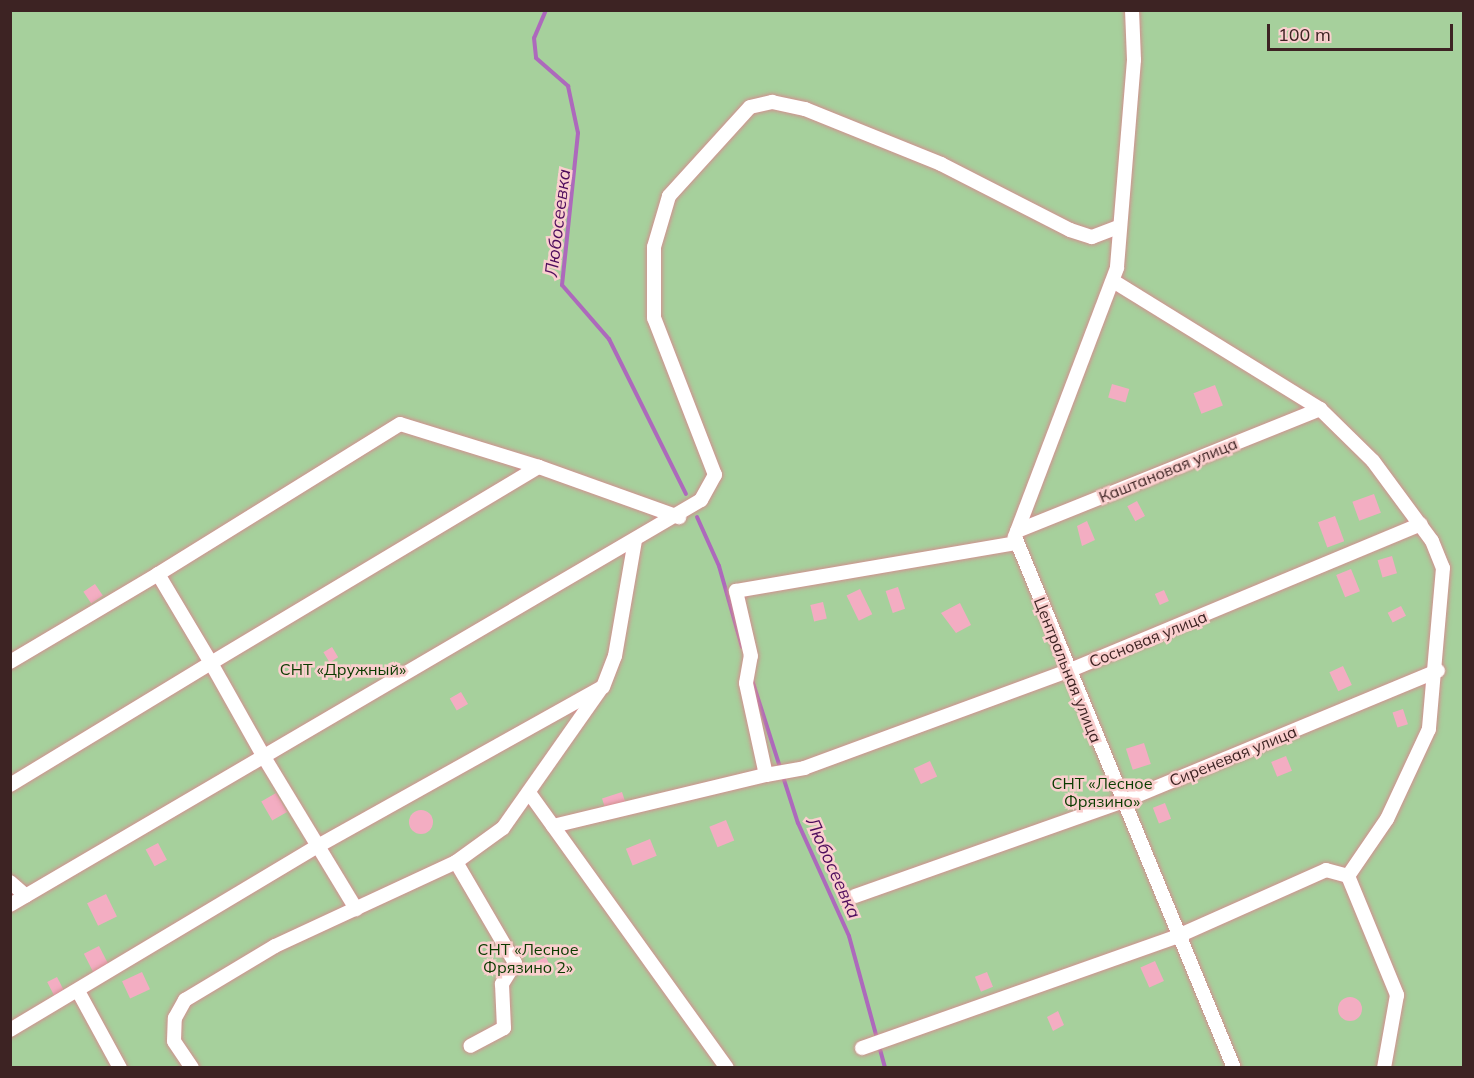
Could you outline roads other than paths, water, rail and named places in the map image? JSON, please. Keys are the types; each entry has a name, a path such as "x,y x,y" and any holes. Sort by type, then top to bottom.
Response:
{"street":[{"path":"1016,537 1115,274 1116,228 1134,60 1132,10"},
{"path":"10,905 635,540 679,517 701,500 715,475 654,318 654,247 669,196 750,107 772,102 805,109 941,164 1070,230 1092,237 1116,228"},
{"path":"1115,274 1320,409 1373,462 1421,524 1443,568 1438,671 1429,729 1387,819 1348,876"},
{"name":"Каштановая улица","path":"766,775 746,683 751,656 736,591 1016,537 1320,409"},
{"path":"10,662 158,574 400,424 539,467 679,517"},
{"path":"10,785 539,467"},
{"name":"Сосновая улица","path":"553,826 804,768 1068,671 1421,524"},
{"name":"Центральная улица","path":"1016,537 1121,802 1234,1068"},
{"path":"192,1068 174,1041 175,1018 185,1000 275,946 456,862 503,828 530,794 603,687 615,656 635,540"},
{"path":"158,574 264,757 356,909"},
{"name":"Сиреневая улица","path":"855,896 1121,802 1438,671"},
{"path":"10,1030 318,846 603,687"},
{"path":"530,794 727,1068"},
{"path":"456,862 515,963 502,984 504,1028 470,1046"},
{"path":"862,1048 892,1035 1178,936 1326,870 1348,876"},
{"path":"1348,876 1397,995 1384,1068"},
{"path":"10,882 26,896"},
{"path":"78,991 120,1068"}],"waterway":[{"name":"Любосеевка","path":"546,10 534,38 536,58 568,86 578,133 562,285 609,339 686,494"},
{"name":"Любосеевка","path":"697,517 719,566 742,647"},
{"name":"Любосеевка","path":"752,680 798,823 849,936 885,1068"}],"park label":[{"name":"СНТ «Дружный»","path":"343,669"},
{"name":"СНТ «Лесное Фрязино»","path":"1102,792"},
{"name":"СНТ «Лесное Фрязино 2»","path":"528,958"}]}
